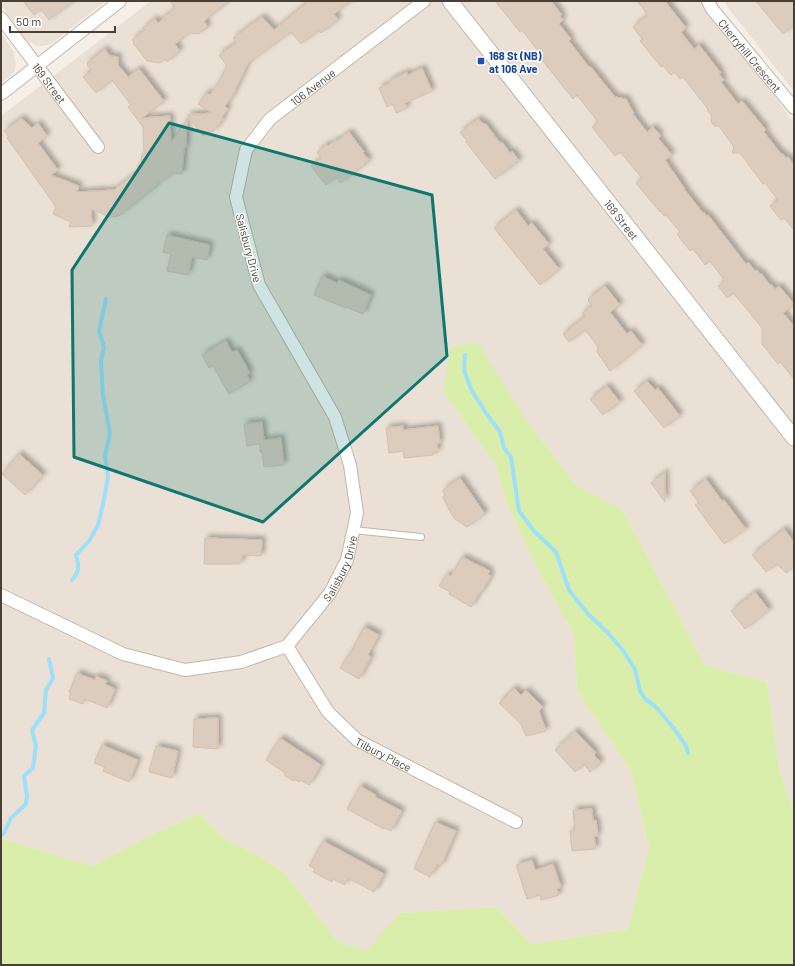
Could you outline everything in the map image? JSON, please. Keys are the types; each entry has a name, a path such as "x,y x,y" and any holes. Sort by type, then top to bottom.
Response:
{"street":[{"path":"1,94 120,1"},
{"name":"106 Avenue","path":"236,197 246,150 270,119 424,1"},
{"name":"168 Street","path":"450,1 794,438"},
{"name":"Cherryhill Crescent","path":"708,1 712,9 794,108"},
{"name":"169 Street","path":"1,18 98,147"},
{"name":"Salisbury Drive","path":"236,197 259,285 335,417 350,465 357,513 347,560 330,593 287,646"},
{"path":"1,595 123,654 185,670 241,662 287,646"},
{"name":"Tilbury Place","path":"287,646 328,712 357,740 516,822"}],"lane":[{"path":"353,530 421,537"}],"highlighted area":[{"path":"169,123 432,195 447,356 263,522 74,457 72,270"}],"shaded area":[{"path":"1,1 106,1 51,44 37,46 27,40 1,5"},
{"path":"151,1 704,1 794,123 794,811 779,770 767,682 705,665 622,509 578,487 532,428 443,391 496,466 507,504 535,564 574,635 577,691 631,771 649,848 628,929 531,944 496,907 400,913 367,952 337,941 284,872 256,854 226,840 199,813 147,837 92,866 1,838 1,116"},
{"path":"724,1 794,1 794,91 729,9"},
{"path":"1,33 14,52 16,65 14,72 1,83"}],"green space":[{"path":"477,342 532,428 578,487 622,509 705,665 767,682 779,770 794,811 794,965 1,965 1,838 92,866 147,837 199,813 226,840 256,854 284,872 337,941 366,951 400,913 496,907 531,944 628,929 649,848 631,771 577,691 574,635 535,564 507,504 496,466 443,391 451,347"}],"building":[{"path":"23,1 74,1 49,20 41,9 34,15"},
{"path":"170,1 229,1 204,21 208,27 198,34 189,33 175,44 180,51 167,62 165,59 160,63 147,61 132,40 145,30 143,28 155,19 158,23 175,8"},
{"path":"309,1 351,1 334,14 338,20 321,33 319,30 301,44 291,32 248,63 232,97 225,106 228,109 222,117 224,118 213,132 210,130 203,136 187,115 212,113 198,104 207,92 210,95 227,66 219,55 236,43 233,38 262,17 274,30"},
{"path":"495,1 551,1 562,15 560,16 563,20 559,24 571,39 569,41 589,67 590,66 615,97 626,99 634,113 633,114 647,132 653,127 661,136 658,138 672,155 665,160 684,189 703,213 704,212 706,216 708,215 746,264 748,262 755,271 757,270 760,274 761,273 775,289 779,286 794,304 783,313 794,326 794,379 780,362 778,364 762,344 762,328 740,301 733,293 727,298 718,286 725,281 710,261 705,265 693,249 690,251 677,234 680,232 666,215 664,216 661,211 660,212 636,183 642,178 620,152 615,156 592,127 598,122 577,95 573,99 542,60 544,59 522,30 520,32"},
{"path":"637,1 665,1 686,28 681,32 694,49 699,45 721,73 719,74 724,80 721,82 738,104 742,101 766,130 764,132 781,154 782,153 786,158 788,157 794,165 794,230 784,218 781,220 770,206 778,200 765,183 763,184 740,153 732,153 734,147 719,126 714,126 711,121 712,116 707,110 708,109 683,77 680,79 675,72 671,75 663,66 661,67 640,41 642,39 633,27 648,15"},
{"path":"756,1 794,1 794,25 783,34"},
{"path":"105,49 110,56 118,57 118,65 128,77 139,69 164,101 142,118 170,116 171,143 187,119 186,147 184,149 182,174 173,173 162,182 159,182 153,189 119,216 110,217 91,209 92,226 69,227 71,222 53,214 56,207 7,138 9,137 4,131 21,118 32,128 38,123 47,136 38,143 58,170 51,175 79,186 77,192 114,190 138,171 138,165 141,165 142,154 144,154 143,127 128,107 131,105 112,80 96,93 83,77 91,70 87,63"},
{"path":"422,68 432,91 405,103 407,108 396,113 393,104 387,107 379,88 407,72 408,75"},
{"path":"478,119 484,124 485,123 500,143 502,142 510,153 512,151 519,161 495,179 460,132"},
{"path":"349,132 369,160 365,163 366,164 340,183 336,177 326,185 311,166 321,158 317,152 327,144 328,146"},
{"path":"516,210 528,226 532,223 549,244 543,249 559,269 540,285 494,228"},
{"path":"167,235 210,245 207,260 192,257 188,275 167,271 171,254 163,252"},
{"path":"322,276 337,283 339,280 371,295 363,314 314,295"},
{"path":"605,286 620,305 610,312 627,334 631,331 642,345 610,371 597,352 598,347 585,330 569,342 563,334 585,317 582,313 592,306 588,299"},
{"path":"226,341 232,352 237,350 250,373 247,375 250,381 229,394 213,366 209,368 202,355"},
{"path":"647,381 655,390 658,388 680,416 664,428 634,391"},
{"path":"607,386 620,402 603,415 590,399"},
{"path":"262,422 264,440 281,438 284,465 264,467 262,452 260,452 260,444 247,446 244,424"},
{"path":"403,426 403,430 438,426 440,443 437,444 438,452 433,453 433,455 404,458 403,451 389,453 386,428"},
{"path":"19,454 43,475 25,495 2,474"},
{"path":"665,472 665,502 651,483"},
{"path":"460,478 485,514 467,527 455,519 443,497 445,496 443,490"},
{"path":"706,479 722,501 724,500 746,529 724,544 695,505 699,503 690,491"},
{"path":"784,529 794,542 794,566 786,573 777,564 766,572 752,555"},
{"path":"205,538 262,540 261,556 242,555 242,561 240,561 240,564 204,564"},
{"path":"462,557 490,571 488,574 491,576 471,607 449,594 450,592 439,586 447,574 451,576"},
{"path":"755,592 769,610 745,629 731,611"},
{"path":"364,627 379,635 368,655 371,657 359,679 340,668"},
{"path":"77,673 95,680 96,676 107,681 105,684 115,689 107,708 85,699 83,704 69,699 71,693 69,692"},
{"path":"514,688 521,695 526,690 543,707 539,711 546,731 526,736 521,724 499,703"},
{"path":"218,718 218,749 193,747 194,719"},
{"path":"575,731 596,753 594,755 601,762 590,772 584,764 575,772 555,750"},
{"path":"280,738 321,765 309,785 300,780 299,782 294,779 293,781 284,775 285,773 266,760"},
{"path":"102,745 138,760 129,782 103,771 105,767 94,763"},
{"path":"156,746 178,751 172,778 149,772"},
{"path":"360,786 376,795 375,797 402,811 391,831 385,828 384,829 347,809"},
{"path":"592,809 593,821 596,820 598,836 594,836 596,849 572,851 570,831 575,831 573,810"},
{"path":"435,822 456,831 441,866 437,864 430,877 414,869"},
{"path":"323,841 384,874 374,892 348,878 345,885 333,879 332,882 313,872 315,869 309,866"},
{"path":"532,860 535,870 553,864 561,887 557,889 559,895 541,900 540,895 527,899 516,865"}],"waterway":[{"path":"72,580 78,568 76,555 89,541 98,525 108,477 105,456 110,433 103,396 101,361 104,347 99,331 106,299"},
{"path":"465,355 464,370 471,389 500,432 504,448 511,457 519,511 534,531 556,552 569,590 588,614 622,649 635,669 640,691 645,699 655,706 672,726 686,746 688,753"},
{"path":"1,835 4,833 11,818 26,804 27,796 24,776 33,768 36,746 32,730 44,713 46,690 53,678 49,659"}],"place":[{"name":"168 St (NB) at 106 Ave","path":"481,61"}]}
